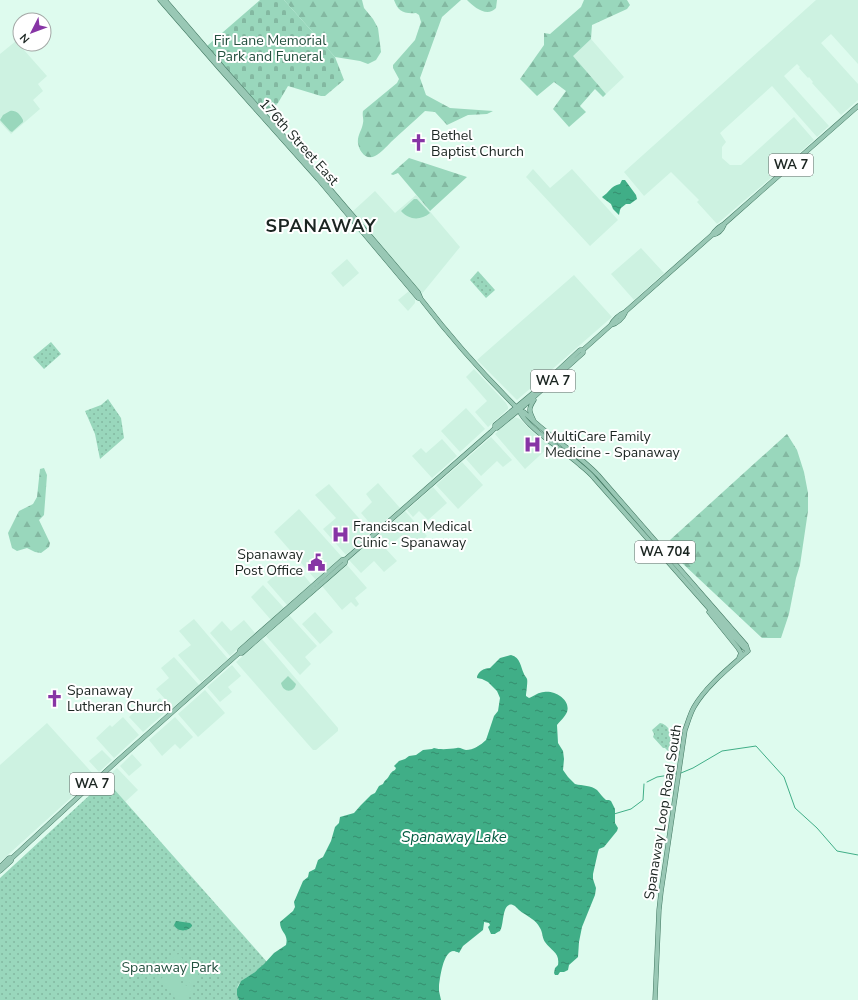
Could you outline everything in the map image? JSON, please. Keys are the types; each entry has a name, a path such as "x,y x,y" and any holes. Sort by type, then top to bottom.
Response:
{"main road":[{"name":"176th Street East","path":"160,0 334,198 418,298 421,299"},
{"name":"176th Street East","path":"165,0 386,253 418,292 421,299 438,321 472,360 518,408"},
{"path":"188,33 190,33 203,45"},
{"name":"WA 7","path":"712,236 717,229 858,106"},
{"path":"269,124 282,135"},
{"path":"285,142 299,153"},
{"path":"334,198 336,198 348,212 350,212"},
{"name":"WA 7","path":"518,408 537,394 583,352 583,350 611,325 612,322 722,229 724,224"},
{"path":"366,236 368,236 382,252 386,253"},
{"name":"WA 7","path":"0,867 9,858 12,858 116,762 239,653 242,653 345,563 346,559 495,428 498,428 580,350 583,350"},
{"path":"534,421 530,413 530,408 537,394"},
{"name":"WA 704","path":"518,408 549,435 584,461 598,475 746,645 748,651"},
{"name":"WA 704","path":"518,408 521,415 534,428 587,471 748,651"},
{"name":"WA 704","path":"667,561 738,648 741,653 739,660"},
{"name":"Spanaway Loop Road South","path":"655,1000 660,904 685,730 689,718 700,699 709,688 748,651"},
{"name":"WA 7","path":"0,871 11,862 12,858"}],"shaded area":[{"path":"816,0 858,0 858,64 831,34 821,43 858,84 858,100 841,115 797,64 784,76 829,126 817,137 772,86 720,133 726,142 722,147 722,158 730,165 741,165 794,117 814,140 765,183 717,224 697,202 699,200 671,172 644,196 624,172"},
{"path":"591,39 624,77 606,94 572,56"},
{"path":"12,44 12,52 26,52 47,76 38,84 43,91 33,100 40,109 11,134 0,122 0,54"},
{"path":"533,169 550,188 572,169 618,220 590,246 526,177"},
{"path":"375,191 395,213 416,195 460,247 421,295 352,212"},
{"path":"641,248 664,273 634,300 611,274"},
{"path":"347,259 359,273 343,287 331,273"},
{"path":"574,275 612,317 517,400 477,360"},
{"path":"409,291 415,298 415,303 408,311 398,300"},
{"path":"474,369 508,407 508,409 488,427 475,412 487,401 466,377"},
{"path":"466,408 485,429 460,452 441,431"},
{"path":"513,417 521,420 537,436 551,445 525,469 495,434"},
{"path":"491,437 512,460 503,467 497,461 481,476 466,459"},
{"path":"442,439 457,456 432,478 412,456 421,448 426,453"},
{"path":"462,462 483,485 458,509 436,485"},
{"path":"378,483 400,508 375,529 361,513 372,502 366,494"},
{"path":"329,484 371,532 346,555 323,529 336,518 315,495"},
{"path":"433,487 447,503 428,520 419,511 413,517 407,510"},
{"path":"299,509 342,557 316,580 274,532"},
{"path":"405,511 427,536 412,549 401,536 390,546 380,535"},
{"path":"375,537 397,561 384,572 374,561 361,573 349,560"},
{"path":"347,565 367,588 355,598 359,604 356,607 351,602 342,610 322,586"},
{"path":"297,567 311,584 287,605 267,582 279,572 285,577"},
{"path":"263,585 284,608 271,620 251,597"},
{"path":"315,612 333,632 320,644 302,624"},
{"path":"289,615 317,646 305,657 311,664 300,675 266,636"},
{"path":"194,619 228,659 201,682 178,655 191,645 179,631"},
{"path":"244,620 255,633 230,656 210,633 222,621 231,631"},
{"path":"262,639 338,728 338,731 316,750 313,750 236,662"},
{"path":"174,657 199,685 173,708 156,689 169,678 161,668"},
{"path":"232,665 241,676 228,687 232,692 220,702 207,687"},
{"path":"205,690 225,713 198,737 178,714"},
{"path":"160,698 169,709 143,732 129,717 141,706 146,711"},
{"path":"123,717 139,735 114,758 96,738 110,725 112,727"},
{"path":"175,717 193,737 180,749 175,744 162,756 149,740"},
{"path":"47,723 95,776 0,862 0,765"},
{"path":"102,750 112,760 99,772 89,761"},
{"path":"132,754 142,765 129,776 120,766"},
{"path":"117,768 138,790 125,802 105,779"}],"green space":[{"name":"Fir Lane Memorial Park and Funeral","path":"260,0 284,0 335,57 344,80 325,96 288,86 278,103 267,114 207,46"},
{"path":"284,0 362,0 364,8 378,28 381,52 376,60 368,64 360,61 335,57"},
{"path":"394,0 461,0 442,17 420,78 426,95 450,108 493,111 487,114 468,115 447,125 435,112 425,111 381,152 375,156 369,157 361,152 358,143 363,122 363,111 397,83 399,79 393,65 415,40 421,22 419,15 416,13 402,11 397,7"},
{"path":"467,0 497,0 496,8 492,11 485,12 473,6"},
{"path":"584,0 627,0 630,5 627,9 592,25 591,39 573,56 606,94 603,97 595,89 580,106 586,112 569,127 553,109 566,91 554,82 537,96 520,79 544,45 544,33 550,34 581,7"},
{"path":"10,111 18,113 23,120 23,122 12,132 0,120 3,115"},
{"path":"409,158 467,177 430,211 398,173 393,175 391,174"},
{"path":"414,199 417,199 430,213 419,218 411,218 404,214 401,211"},
{"path":"478,271 495,290 486,298 470,280"},
{"path":"51,342 61,354 44,369 33,357"},
{"path":"108,399 121,418 124,438 100,459 95,434 85,411 101,405"},
{"path":"787,434 797,450 804,472 808,493 808,511 800,565 789,614 781,638 762,638 681,562 681,551 670,540"},
{"path":"44,468 47,475 44,515 39,520 50,543 49,547 41,553 27,548 17,551 12,548 8,533 19,511 33,504 37,497 40,469"},
{"path":"288,676 296,684 293,689 288,691 284,689 281,683"},
{"path":"660,723 668,728 674,737 677,760 653,737 654,734 652,730"},
{"name":"Spanaway Park","path":"106,780 267,962 240,982 237,989 239,1000 0,1000 0,878"},
{"name":"Spanaway Park","path":"178,954 186,965 194,966 200,971 193,984 179,978 179,983 192,988 188,1000 178,1000 174,997 173,991 160,982 169,970 166,962"}],"water":[{"path":"622,180 625,180 636,195 637,199 621,208 619,215 613,209 611,204 602,197 614,186 620,184"},
{"name":"Spanaway Lake","path":"511,655 517,658 527,679 526,696 529,698 538,693 548,692 557,694 567,704 567,712 557,725 558,743 563,751 563,770 575,784 595,788 603,798 611,801 615,809 615,823 618,828 604,847 599,849 593,874 596,888 595,895 582,927 578,957 569,965 568,970 555,975 555,968 558,965 558,957 547,945 538,925 515,906 509,905 505,909 500,931 495,934 491,934 488,927 490,925 489,923 484,922 483,930 463,946 459,953 453,951 450,952 444,960 439,982 441,1000 239,1000 237,989 241,981 255,972 274,953 286,945 287,941 281,929 280,922 293,911 295,907 294,902 303,881 308,877 309,872 315,869 318,860 323,857 331,841 335,827 339,823 340,817 354,813 371,795 375,793 379,786 383,784 395,770 396,768 394,766 399,761 409,756 416,755 423,750 434,748 471,749 486,740 494,716 498,711 500,698 497,691 488,682 477,678 477,676 481,671 490,668 500,658"},
{"path":"176,921 190,923 192,926 185,930 180,930 174,925"}],"waterway":[{"path":"681,773 693,768 722,751 756,746 784,777 795,808 817,828 837,851 858,855"},
{"path":"647,782 657,777 676,774"},
{"path":"614,814 631,809 643,800 644,784"}],"place":[{"name":"Bethel Baptist Church","path":"418,143"},
{"name":"MultiCare Family Medicine - Spanaway","path":"532,444"},
{"name":"Franciscan Medical Clinic - Spanaway","path":"340,534"},
{"name":"Spanaway Post Office","path":"316,562"},
{"name":"Spanaway Lutheran Church","path":"54,698"}],"district":[{"name":"SPANAWAY","path":"321,226"}]}
